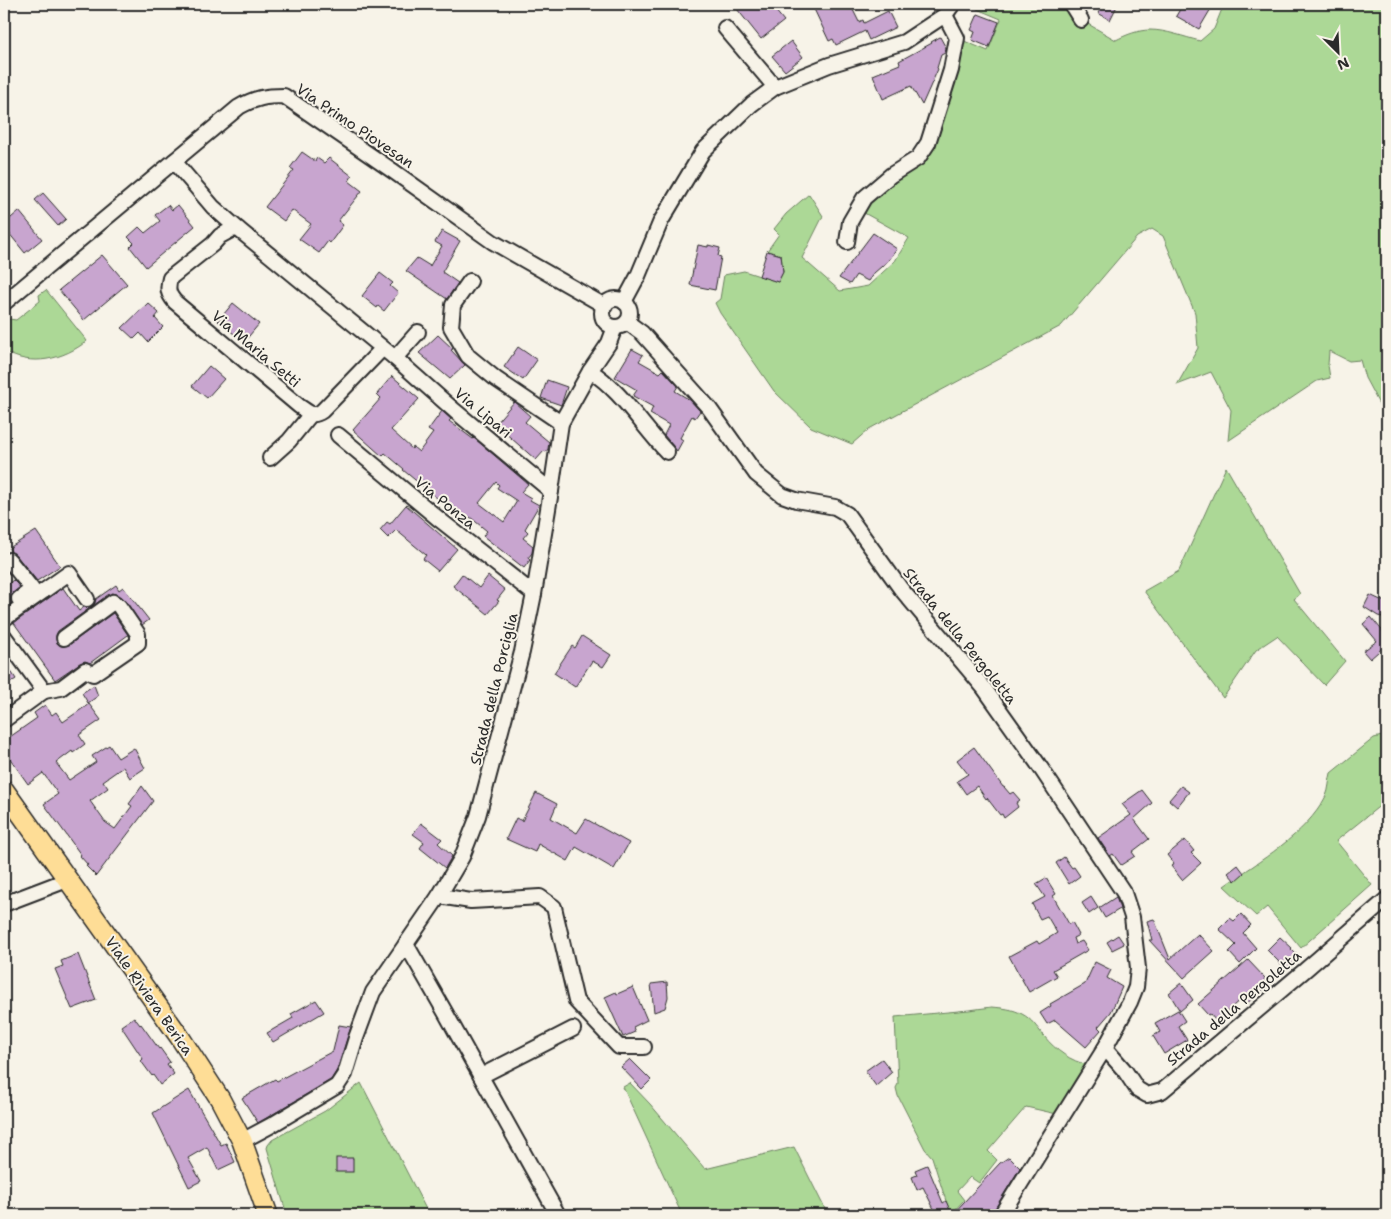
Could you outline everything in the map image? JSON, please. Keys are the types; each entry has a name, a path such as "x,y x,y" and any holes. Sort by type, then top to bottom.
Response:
{"main road":[{"name":"Viale Riviera Berica","path":"4,790 179,1036 220,1099 242,1140 268,1215"}],"street":[{"path":"1071,4 1081,20"},
{"path":"624,302 638,276 661,221 703,151 752,104 775,87 830,65 904,42 949,10 957,38 951,70 928,143 918,158 891,175 864,198 850,222 848,242"},
{"path":"725,28 775,87"},
{"name":"Via Primo Piovesan","path":"4,303 239,107 251,100 267,96 284,96 494,242 605,306"},
{"path":"174,160 213,207 395,358 418,332"},
{"path":"213,207 221,228 220,236"},
{"name":"Via Maria Setti","path":"238,229 231,230 220,236 213,244 170,278 169,296 299,406 311,414"},
{"path":"470,282 453,305 451,327 468,356 496,379 561,423"},
{"path":"613,300 624,302 630,312 630,317 621,324 608,325 602,313 605,306 613,300"},
{"name":"Strada della Porciglia","path":"242,1140 270,1126 337,1086 345,1074 373,992 439,896 462,858 478,816 522,652 534,594 561,423 590,371 621,324"},
{"name":"Strada della Pergoletta","path":"621,324 642,333 709,408 756,474 782,495 796,500 835,507 847,514 901,590 984,688 1124,893 1132,917 1137,952 1136,987 1105,1048 1001,1215"},
{"path":"270,458 289,441 311,414 315,415 322,411 383,348"},
{"name":"Via Lipari","path":"395,358 551,491"},
{"path":"590,371 599,376 627,404 656,442 667,452"},
{"name":"Via Ponza","path":"338,435 440,520 534,594"},
{"path":"4,609 32,589 9,560"},
{"path":"4,619 69,573 87,599"},
{"path":"4,720 44,691 61,688 85,670 93,674 138,643 138,634 113,602 64,638"},
{"path":"6,644 44,691"},
{"path":"4,904 67,880"},
{"path":"439,896 471,901 540,897 554,908 576,1001 619,1047 644,1048"},
{"name":"Strada della Pergoletta","path":"1105,1048 1137,1089 1147,1095 1162,1091 1297,978 1387,899"},
{"path":"406,944 558,1215"},
{"path":"481,1076 573,1029"}],"green space":[{"path":"979,4 1071,4 1081,20 1116,40 1132,33 1156,30 1200,41 1214,29 1224,4 1387,4 1387,419 1365,378 1360,360 1349,361 1329,351 1328,365 1330,378 1317,381 1228,441 1231,410 1211,372 1177,385 1198,348 1195,313 1163,236 1152,229 1137,237 1061,326 869,429 852,444 811,427 774,391 715,303 720,299 724,275 744,271 778,282 783,272 781,255 767,251 779,234 774,229 786,214 809,194 823,216 802,258 840,291 868,286 895,261 909,238 857,209 918,158 957,38 988,51 1001,19 977,9"},
{"path":"46,290 87,341 68,353 47,359 25,359 4,351 4,323 9,319 16,320 40,301 39,295"},
{"path":"1226,467 1300,594 1294,599 1345,661 1324,685 1277,636 1256,650 1223,698 1144,591 1179,571"},
{"path":"1386,735 1383,756 1387,800 1336,841 1372,885 1301,948 1267,907 1256,916 1224,886 1281,846 1307,823 1326,796 1331,773 1374,738"},
{"path":"992,1007 1004,1008 1026,1016 1059,1051 1076,1061 1088,1065 1057,1114 1026,1107 988,1151 997,1160 979,1183 970,1177 957,1191 964,1200 953,1212 952,1210 950,1211 946,1201 932,1157 925,1149 898,1096 896,1088 898,1084 895,1017"},
{"path":"361,1083 429,1215 287,1215 267,1148 268,1145 272,1140 325,1111"},
{"path":"630,1083 705,1169 794,1147 828,1215 682,1215 623,1087"}],"building":[{"path":"733,4 770,4 784,21 761,39"},
{"path":"826,4 850,4 859,22 863,20 864,23 888,11 896,27 869,40 865,31 836,45 833,39 829,41 814,9"},
{"path":"1104,4 1118,4 1110,20 1098,13"},
{"path":"1183,4 1206,4 1212,7 1199,29 1176,16"},
{"path":"978,14 999,22 989,47 972,40 975,32 971,30"},
{"path":"940,37 946,48 945,53 941,55 938,69 922,105 911,86 883,99 873,75 900,64 899,61"},
{"path":"791,41 803,57 785,71 772,56"},
{"path":"302,152 315,161 317,158 324,163 329,158 352,176 349,181 362,191 338,221 343,225 330,243 328,241 319,253 299,239 311,224 292,210 284,221 265,207 294,170 290,168"},
{"path":"43,193 66,219 58,226 35,200"},
{"path":"168,205 172,210 178,205 195,226 146,267 130,247 134,243 128,237 139,227 145,233 160,221 155,215"},
{"path":"19,211 42,239 25,253 4,227 4,224"},
{"path":"442,231 460,241 442,272 458,283 447,299 406,271 417,258 430,266 442,246 435,242"},
{"path":"873,233 897,249 889,260 868,281 856,275 850,284 839,278"},
{"path":"698,245 720,248 718,256 721,257 715,290 690,285"},
{"path":"767,251 781,255 783,272 778,282 759,276"},
{"path":"102,255 127,284 84,320 59,290"},
{"path":"380,273 393,283 390,286 398,293 384,311 362,296"},
{"path":"148,303 159,313 155,318 163,327 148,342 140,333 134,339 122,328"},
{"path":"233,303 259,324 244,342 218,321"},
{"path":"438,335 453,349 451,350 465,365 450,379 419,353"},
{"path":"518,347 537,360 523,380 504,367"},
{"path":"632,349 643,355 639,361 660,373 663,370 678,386 675,391 690,400 700,411 695,418 692,416 680,438 683,440 677,451 664,435 669,425 650,414 653,407 633,396 637,390 615,377"},
{"path":"209,366 224,379 207,398 192,386"},
{"path":"392,376 419,399 391,430 412,449 413,447 419,452 433,433 428,430 442,411 451,419 449,421 474,438 528,484 521,492 539,505 525,529 528,532 523,538 533,546 532,553 528,558 530,560 524,568 483,536 487,531 470,517 466,522 385,453 382,456 353,430 381,398 377,394","holes":["496,482 499,485 497,488 517,501 504,522 479,503"]},
{"path":"547,380 567,387 561,405 541,398"},
{"path":"514,402 530,416 525,422 549,442 546,452 544,451 536,460 495,424"},
{"path":"406,505 457,549 438,571 423,559 426,555 396,530 388,538 380,530 387,522 390,524"},
{"path":"36,531 60,566 37,581 9,548"},
{"path":"462,574 479,588 488,576 505,590 488,614 453,586"},
{"path":"13,580 20,587 11,595 11,603 4,608 4,587"},
{"path":"116,585 119,590 123,587 149,620 142,625 124,599 113,593 108,595 58,631 56,635 57,643 61,646 69,645 113,613 128,635 90,663 85,661 80,663 55,680 14,623 63,588 79,611 84,607 92,606 96,599"},
{"path":"1370,595 1387,603 1387,618 1378,616 1364,607"},
{"path":"1371,617 1385,634 1387,633 1387,644 1370,659 1363,651 1377,641 1363,624"},
{"path":"582,636 611,655 603,667 592,661 575,687 554,673 572,646 575,648"},
{"path":"4,661 16,679 4,687"},
{"path":"94,685 98,696 88,703 82,693"},
{"path":"89,704 101,720 79,735 85,744 56,763 69,780 96,762 92,756 109,745 118,758 134,748 145,768 130,778 123,767 103,781 108,788 90,801 105,822 115,829 132,806 129,804 142,786 153,801 96,876 86,866 88,865 44,804 58,794 43,773 28,784 4,750 4,741 37,718 34,713 45,705 52,715 56,712 63,722"},
{"path":"974,747 1003,787 1010,794 1013,792 1020,800 1016,803 1018,807 1004,818 986,799 977,786 966,794 957,781 968,774 957,760"},
{"path":"1181,786 1189,792 1177,807 1169,800"},
{"path":"1142,790 1152,803 1134,819 1149,839 1132,852 1135,856 1121,865 1113,854 1110,856 1098,838 1131,815 1122,804"},
{"path":"536,793 557,804 551,818 577,833 586,819 629,843 614,869 576,847 568,861 538,844 535,852 506,839 516,818 522,821"},
{"path":"421,823 442,839 438,843 452,856 445,868 420,848 424,842 413,834"},
{"path":"1185,840 1194,851 1191,853 1201,863 1182,880 1171,866 1174,864 1167,855"},
{"path":"1064,857 1080,876 1069,884 1056,863"},
{"path":"1238,865 1244,873 1235,881 1228,873"},
{"path":"1046,878 1056,894 1053,896 1069,924 1072,922 1079,935 1073,938 1075,944 1082,941 1088,950 1053,970 1057,976 1029,992 1009,956 1037,941 1039,944 1057,933 1047,916 1040,919 1032,904 1045,897 1036,884"},
{"path":"1091,897 1098,908 1089,914 1082,903"},
{"path":"1116,897 1120,909 1105,918 1099,908"},
{"path":"1241,914 1251,925 1243,933 1256,948 1240,964 1229,952 1236,945 1219,929 1230,918 1234,921"},
{"path":"1154,919 1170,959 1198,934 1214,951 1184,978 1149,940 1152,940 1147,921"},
{"path":"1118,935 1124,944 1112,950 1107,942"},
{"path":"1280,937 1299,957 1286,969 1267,950"},
{"path":"78,954 96,1000 72,1009 55,969 63,966 61,961"},
{"path":"1248,960 1269,985 1246,1004 1241,999 1216,1021 1198,1004"},
{"path":"1095,962 1111,970 1107,978 1122,987 1111,1012 1098,1027 1101,1030 1086,1047 1055,1020 1047,1024 1040,1013 1051,1006 1050,1004 1085,984"},
{"path":"667,982 668,997 665,1008 654,1012 651,984"},
{"path":"1181,983 1193,1000 1180,1011 1169,993"},
{"path":"633,987 647,1020 633,1027 635,1032 623,1037 605,997"},
{"path":"316,1000 324,1012 273,1042 267,1033 293,1018 291,1014"},
{"path":"1178,1010 1185,1021 1178,1026 1187,1040 1164,1054 1153,1036 1160,1032 1155,1023"},
{"path":"134,1017 170,1062 167,1064 174,1074 160,1085 141,1061 143,1059 121,1026"},
{"path":"339,1025 351,1027 337,1070 331,1080 258,1123 242,1098 275,1079 277,1081 333,1051"},
{"path":"630,1059 651,1080 642,1089 621,1067"},
{"path":"882,1059 892,1072 876,1086 865,1071"},
{"path":"189,1090 221,1145 226,1143 235,1162 218,1170 207,1147 188,1158 201,1181 189,1187 153,1113"},
{"path":"1009,1157 1020,1168 995,1209 988,1215 952,1215 1000,1163"},
{"path":"336,1158 353,1158 353,1172 336,1172"},
{"path":"927,1165 943,1203 946,1201 952,1215 937,1215 923,1187 917,1190 912,1177 917,1175 915,1170"}]}
